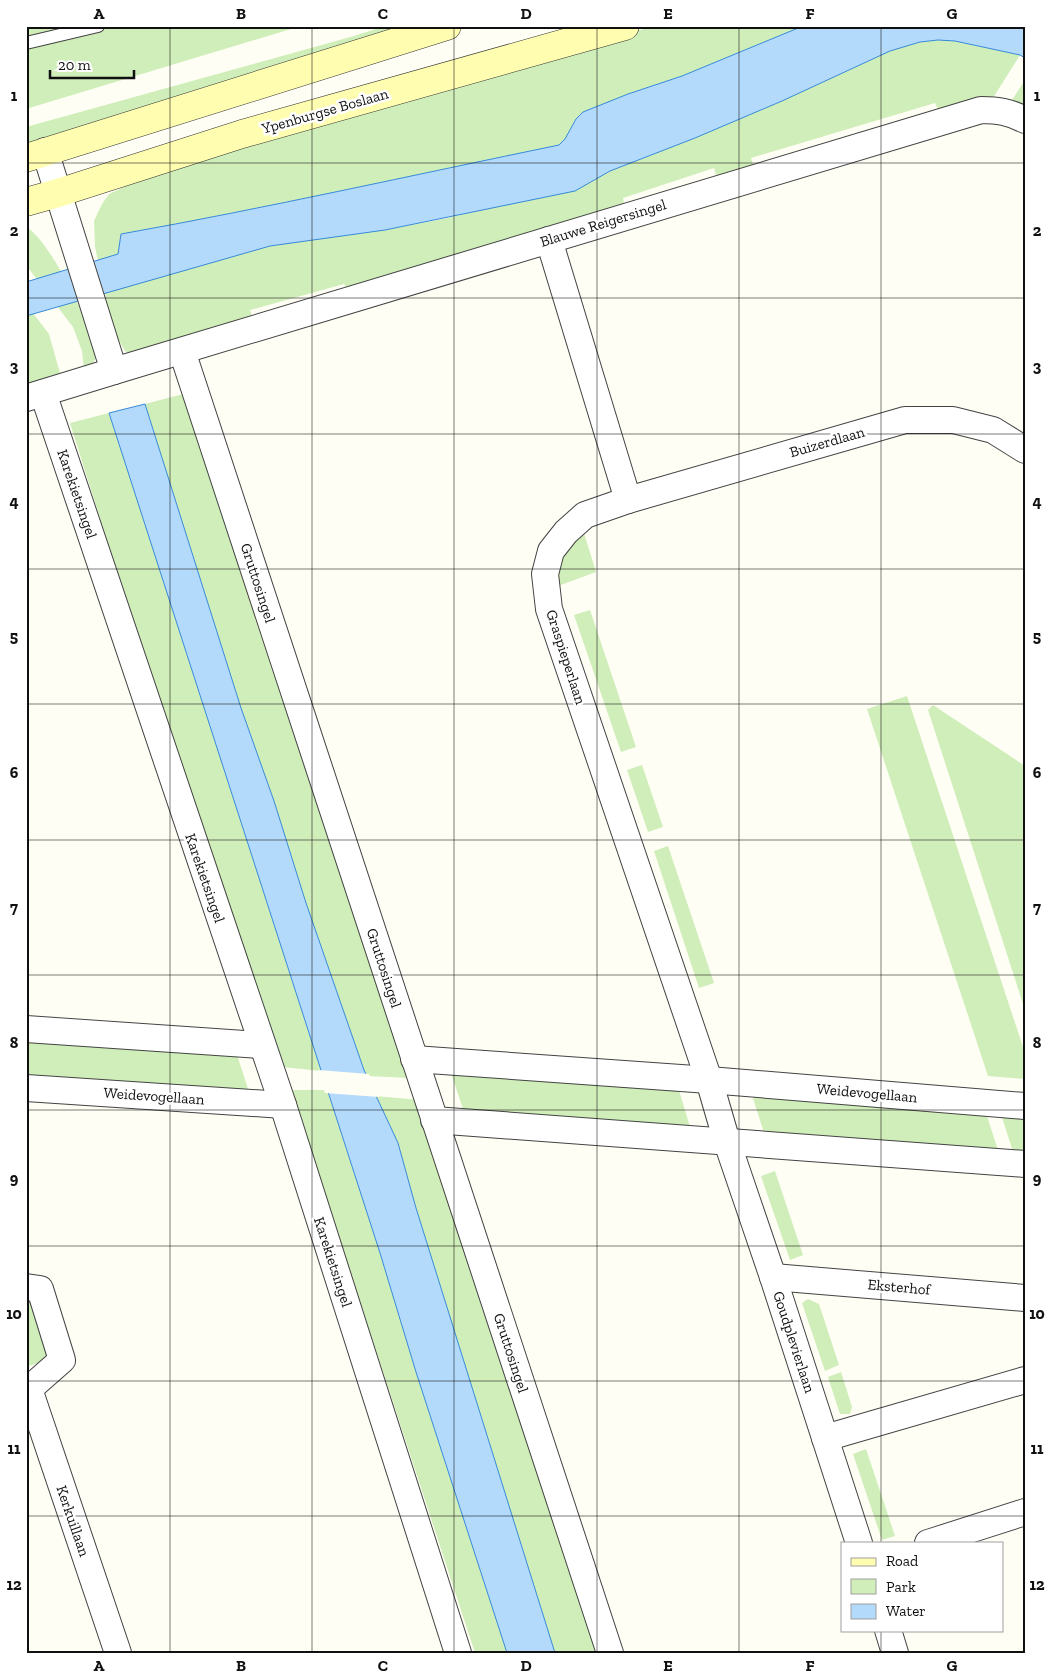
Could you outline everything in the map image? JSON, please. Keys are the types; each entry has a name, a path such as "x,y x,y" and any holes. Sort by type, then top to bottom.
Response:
{"main road":[{"path":"36,155 447,26"},
{"name":"Ypenburgse Boslaan","path":"26,202 58,194 242,134 625,26"}],"street":[{"name":"Blauwe Reigersingel","path":"182,351 981,110 997,110 1012,113 1025,120"},
{"path":"36,155 58,194 114,371 182,351"},
{"path":"549,240 628,500"},
{"name":"Gruttosingel","path":"182,351 610,1653"},
{"name":"Karekietsingel","path":"114,371 35,395 283,1105 458,1653"},
{"name":"Buizerdlaan","path":"628,500 904,420 953,420 993,430 1025,450"},
{"name":"Graspieperlaan","path":"628,500 585,515 566,532 551,551 545,574 549,609 709,1080"},
{"path":"26,1029 261,1045"},
{"name":"Weidevogellaan","path":"414,1059 709,1080 1025,1106"},
{"path":"709,1080 727,1142"},
{"name":"Weidevogellaan","path":"26,1088 283,1105"},
{"path":"434,1120 1025,1164"},
{"name":"Goudplevierlaan","path":"727,1142 859,1542"},
{"name":"Eksterhof","path":"773,1277 1025,1298"},
{"name":"Kerkuillaan","path":"26,1287 40,1289 62,1360 28,1389 118,1653"},
{"path":"825,1438 1025,1380"},
{"path":"931,1542 1025,1512"},
{"path":"889,1632 895,1653"}],"lane":[{"path":"26,43 98,26"}],"green space":[{"path":"26,26 301,26 26,109"},
{"path":"385,26 414,26 26,151 26,127"},
{"path":"655,26 803,26 682,76 628,94 576,119 565,139 559,145 121,234 118,254 111,256 121,288 270,246 385,230 448,218 589,183 610,171 782,101 890,51 920,42 955,41 1020,55 991,101 940,113 935,103 751,158 755,171 718,181 714,168 623,198 625,209 349,292 344,284 250,310 254,322 134,356 125,351 113,330 95,247 94,221 109,194 185,159 406,94"},
{"path":"1025,80 1025,108 1012,100"},
{"path":"26,227 33,232 49,252 77,302 97,355 89,372 84,369 82,351 73,327 26,265"},
{"path":"26,304 49,334 60,373 26,384"},
{"path":"187,393 409,1078 367,1076 364,1070 241,708 145,404"},
{"path":"109,413 321,1071 283,1067 151,681 70,423"},
{"path":"584,533 596,572 558,586 558,561 565,550"},
{"path":"590,610 636,747 621,752 574,615"},
{"path":"907,696 1025,1053 1025,1079 988,1076 867,709"},
{"path":"933,705 1025,766 1025,1010 928,710"},
{"path":"642,765 663,827 648,832 627,770"},
{"path":"668,846 714,983 699,988 654,851"},
{"path":"26,1039 237,1055 251,1098 26,1081"},
{"path":"450,1070 678,1087 691,1130 464,1112"},
{"path":"291,1090 327,1090 507,1653 475,1653"},
{"path":"751,1092 985,1110 999,1153 765,1136"},
{"path":"376,1096 420,1100 598,1653 555,1653 416,1208 398,1143"},
{"path":"1000,1111 1025,1113 1025,1155 1014,1155"},
{"path":"775,1171 803,1255 790,1260 761,1176"},
{"path":"26,1297 29,1298 49,1351 44,1361 26,1367"},
{"path":"808,1299 819,1304 839,1365 825,1371 802,1303"},
{"path":"841,1372 852,1407 850,1414 840,1414 828,1377"},
{"path":"866,1449 895,1536 882,1540 853,1454"}],"water":[{"path":"803,26 1025,26 1025,58 1020,55 955,41 920,42 890,51 782,101 610,171 575,191 385,230 270,246 26,316 26,282 118,254 121,234 559,145 565,139 576,119 583,112 628,94 682,76"},
{"path":"145,404 241,708 274,801 306,903 364,1070 398,1143 416,1208 555,1653 507,1653 109,413"}],"pier":[{"path":"318,1070 369,1074 379,1097 325,1093"}]}
